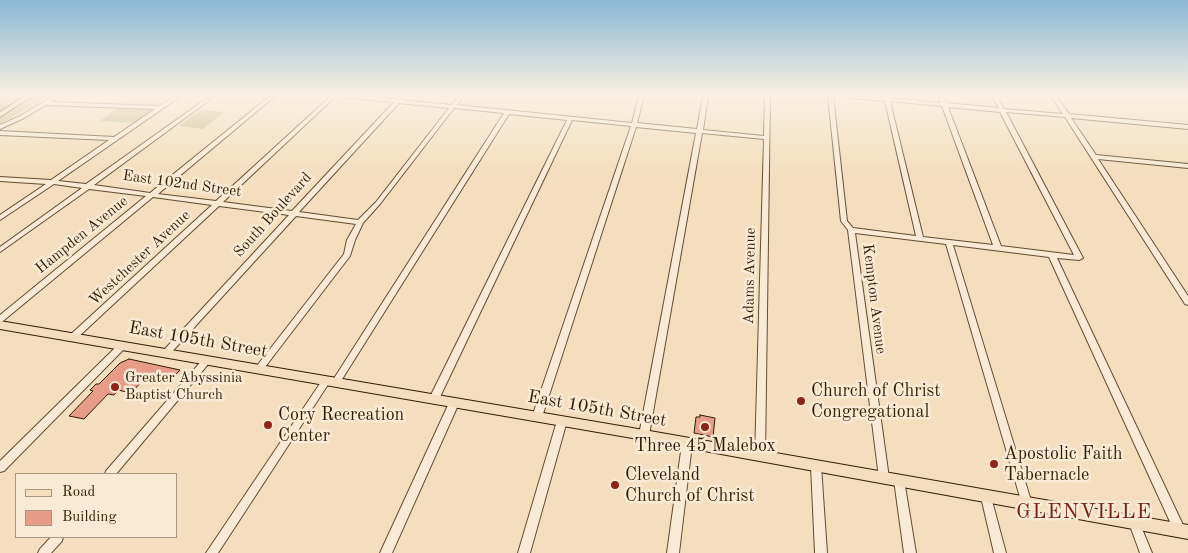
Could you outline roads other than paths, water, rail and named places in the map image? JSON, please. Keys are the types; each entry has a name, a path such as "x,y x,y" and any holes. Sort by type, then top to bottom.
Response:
{"main road":[{"name":"East 105th Street","path":"0,325 644,435 1184,531"}],"street":[{"path":"0,218 141,122"},
{"path":"0,250 177,122"},
{"name":"Hampden Avenue","path":"0,319 241,122"},
{"name":"Westchester Avenue","path":"73,337 306,122"},
{"name":"South Boulevard","path":"166,353 377,122"},
{"path":"259,369 347,254 350,240 360,222 378,203 441,122"},
{"path":"212,553 331,382 501,122"},
{"path":"434,399 568,122"},
{"path":"605,122 767,138"},
{"path":"536,417 635,122"},
{"path":"644,435 702,122"},
{"name":"Adams Avenue","path":"760,456 767,122"},
{"name":"Kempton Avenue","path":"833,122 844,222 851,230 884,478"},
{"path":"892,122 920,239"},
{"path":"950,122 998,248"},
{"path":"851,230 1079,258 1009,122"},
{"path":"1071,122 1188,302"},
{"path":"1131,122 1188,127"},
{"path":"0,133 115,140"},
{"path":"1094,157 1188,167"},
{"name":"East 102nd Street","path":"0,179 89,186 360,222"},
{"path":"949,242 1027,504"},
{"path":"1052,255 1184,531"},
{"path":"0,468 122,346"},
{"path":"111,473 207,360"},
{"path":"386,553 454,403"},
{"path":"524,553 562,421"},
{"path":"673,553 687,444"},
{"path":"816,466 821,553"},
{"path":"899,480 910,553"},
{"path":"986,497 1000,553"},
{"path":"1134,523 1146,553"},
{"path":"44,553 57,538"}],"place":[{"name":"Greater Abyssinia Baptist Church","path":"115,387"},
{"name":"Church of Christ Congregational","path":"801,401"},
{"name":"Cory Recreation Center","path":"268,425"},
{"name":"Three 45 Malebox","path":"705,427"},
{"name":"Apostolic Faith Tabernacle","path":"994,464"},
{"name":"Cleveland Church of Christ","path":"615,485"}],"district":[{"name":"GLENVILLE","path":"1084,512"}]}
